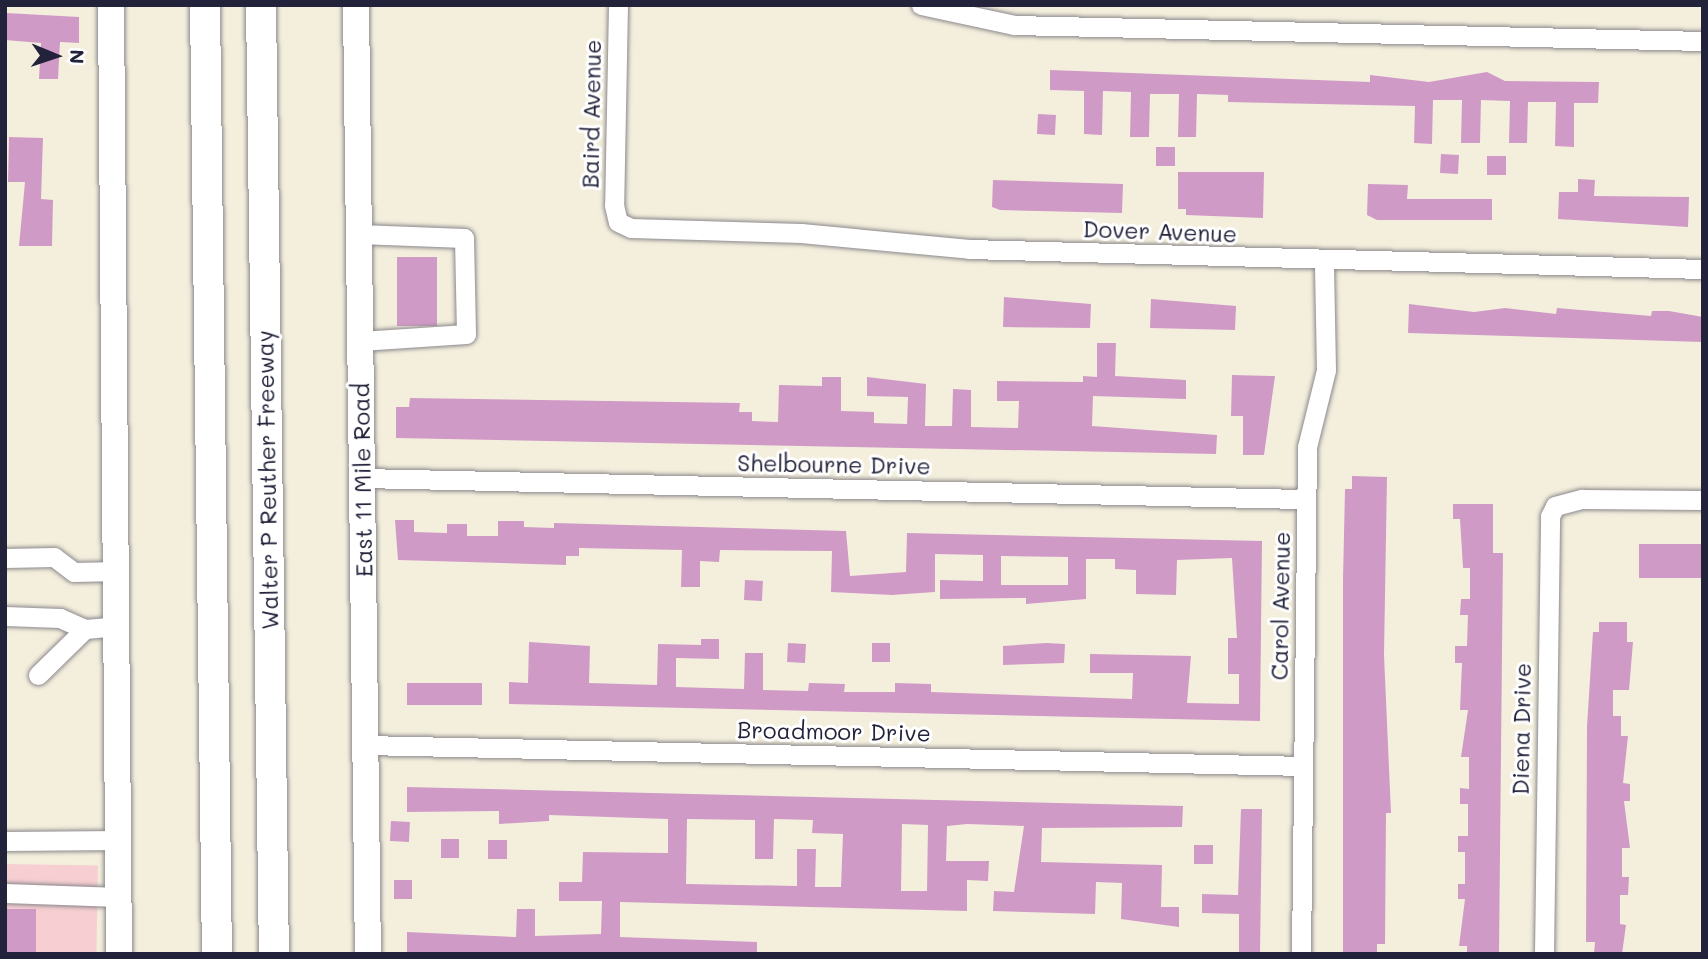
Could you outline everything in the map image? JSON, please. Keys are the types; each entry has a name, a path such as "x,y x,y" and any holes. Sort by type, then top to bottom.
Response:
{"highway":[{"path":"205,5 218,954"},
{"name":"Walter P Reuther Freeway","path":"261,5 274,954"}],"main road":[{"path":"111,5 118,571 119,954"},
{"name":"East 11 Mile Road","path":"356,5 368,954"}],"street":[{"name":"Baird Avenue","path":"618,5 618,222"},
{"path":"921,5 1014,25 1703,41"},
{"name":"Dover Avenue","path":"618,222 642,230 801,233 969,249 1324,261 1703,269"},
{"path":"359,234 464,238 466,334 360,341"},
{"name":"Carol Avenue","path":"1301,954 1307,447 1326,370 1324,261"},
{"name":"Shelbourne Drive","path":"362,478 1306,499"},
{"name":"Diena Drive","path":"1544,954 1548,526 1555,506 1582,499 1703,500"},
{"path":"5,558 54,557 74,572 118,571"},
{"path":"5,616 60,618 85,629 118,626"},
{"path":"38,675 85,629"},
{"name":"Broadmoor Drive","path":"365,745 1303,766"},
{"path":"5,841 119,840"},
{"path":"5,893 119,897"}],"shaded area":[{"path":"5,864 98,866 96,954 5,954"}],"building":[{"path":"6,13 79,17 79,43 60,42 58,79 39,79 41,43 5,40"},
{"path":"1050,70 1370,82 1370,75 1429,82 1487,72 1505,81 1599,82 1598,103 1574,103 1574,147 1555,146 1556,102 1528,102 1527,143 1509,143 1510,101 1481,100 1480,143 1461,143 1462,100 1433,100 1432,144 1414,143 1415,106 1228,102 1228,95 1197,94 1196,137 1178,137 1179,94 1150,94 1149,137 1130,137 1131,92 1103,91 1102,135 1084,134 1084,91 1050,90"},
{"path":"1038,114 1056,115 1055,135 1037,134"},
{"path":"9,137 43,138 41,199 53,200 52,246 19,246 25,182 8,182"},
{"path":"1156,147 1175,147 1175,166 1156,166"},
{"path":"1441,154 1459,155 1458,174 1440,173"},
{"path":"1487,156 1506,156 1506,175 1487,175"},
{"path":"1178,172 1264,172 1263,218 1186,215 1186,209 1178,209"},
{"path":"1578,179 1595,180 1594,196 1689,197 1688,227 1558,219 1559,192 1578,192"},
{"path":"993,180 1123,184 1122,213 1000,210 992,207"},
{"path":"1368,184 1408,185 1407,199 1492,199 1492,220 1377,220 1367,215"},
{"path":"397,257 437,257 437,326 397,326"},
{"path":"1004,297 1091,304 1090,328 1003,327"},
{"path":"1151,299 1236,306 1235,330 1150,328"},
{"path":"1409,304 1474,312 1505,308 1556,314 1557,308 1651,316 1652,311 1669,311 1703,317 1703,342 1408,333"},
{"path":"1097,343 1116,343 1115,376 1186,380 1186,399 1093,396 1092,426 1217,435 1216,454 396,438 396,407 409,407 410,398 740,403 739,412 752,412 752,421 778,422 779,385 822,386 822,377 841,377 841,411 874,412 874,423 907,424 908,397 867,396 867,377 926,384 925,426 952,426 953,389 971,390 971,427 1018,428 1019,401 997,401 997,381 1083,382 1083,376 1097,377"},
{"path":"1232,375 1275,376 1264,455 1243,455 1243,416 1231,416"},
{"path":"1352,476 1387,477 1384,655 1391,813 1386,813 1385,944 1377,944 1377,954 1343,954 1343,579 1345,489 1352,489"},
{"path":"1453,504 1493,504 1493,553 1503,553 1499,954 1467,954 1467,946 1459,946 1465,899 1458,899 1458,884 1465,884 1465,852 1458,852 1458,836 1468,836 1468,804 1460,804 1460,788 1469,789 1469,757 1461,757 1468,710 1460,710 1462,663 1455,663 1455,646 1467,646 1468,615 1460,615 1461,599 1470,599 1470,568 1463,568 1460,519 1453,519"},
{"path":"395,520 414,520 414,532 447,533 447,524 467,524 467,536 498,536 498,521 524,521 524,527 554,528 554,523 846,531 850,576 906,572 907,533 1262,541 1260,721 509,704 509,682 528,683 529,642 590,646 589,683 657,685 658,644 701,645 701,639 719,639 719,659 676,658 676,687 744,689 745,653 763,653 763,690 808,691 809,683 845,684 844,692 895,692 895,683 931,684 931,692 1132,699 1133,673 1090,673 1090,654 1191,656 1187,703 1239,704 1239,674 1228,674 1228,638 1237,638 1232,558 1177,560 1176,595 1136,594 1136,570 1115,569 1115,559 1086,559 1086,599 1026,604 1026,598 940,599 940,580 983,581 983,555 935,554 935,592 892,595 831,592 832,551 720,550 719,562 700,561 700,587 681,587 682,550 579,548 579,556 566,556 566,565 398,560","holes":["1001,556 1068,557 1068,585 1001,585"]},
{"path":"1639,544 1703,544 1703,578 1639,578"},
{"path":"745,580 763,581 762,601 744,600"},
{"path":"1599,622 1627,622 1627,642 1633,642 1629,690 1613,690 1613,716 1621,716 1621,736 1628,736 1623,783 1630,784 1630,801 1624,801 1630,848 1622,848 1622,877 1629,877 1628,895 1620,895 1620,924 1626,925 1622,954 1594,954 1595,942 1586,942 1587,726 1593,632 1599,632"},
{"path":"788,643 806,644 805,663 787,662"},
{"path":"872,643 890,643 890,662 872,662"},
{"path":"1065,644 1064,663 1003,665 1003,646"},
{"path":"407,683 482,683 482,705 407,705"},
{"path":"407,787 1183,806 1182,827 1042,828 1041,862 1162,865 1161,907 1179,907 1179,927 1121,919 1122,883 1096,882 1095,914 993,911 994,891 1014,892 1024,826 967,824 947,826 946,861 989,861 988,881 967,880 967,911 620,902 620,937 757,942 757,954 407,954 407,932 516,937 517,909 535,909 535,936 601,934 602,901 559,901 559,882 582,882 583,852 668,853 668,819 549,815 549,821 499,824 499,811 407,812","holes":["687,819 755,820 755,859 773,859 774,819 813,820 812,833 843,834 841,887 815,887 816,849 797,849 797,886 686,884","902,824 928,825 927,891 901,891"]},
{"path":"1241,809 1262,809 1260,954 1239,954 1239,914 1202,913 1202,894 1238,895"},
{"path":"391,821 410,822 409,842 390,841"},
{"path":"441,839 459,839 459,858 441,858"},
{"path":"488,840 507,840 507,859 488,859"},
{"path":"1194,845 1213,845 1213,864 1194,864"},
{"path":"394,880 412,880 412,899 394,899"},
{"path":"5,909 36,909 36,954 5,954"}]}
